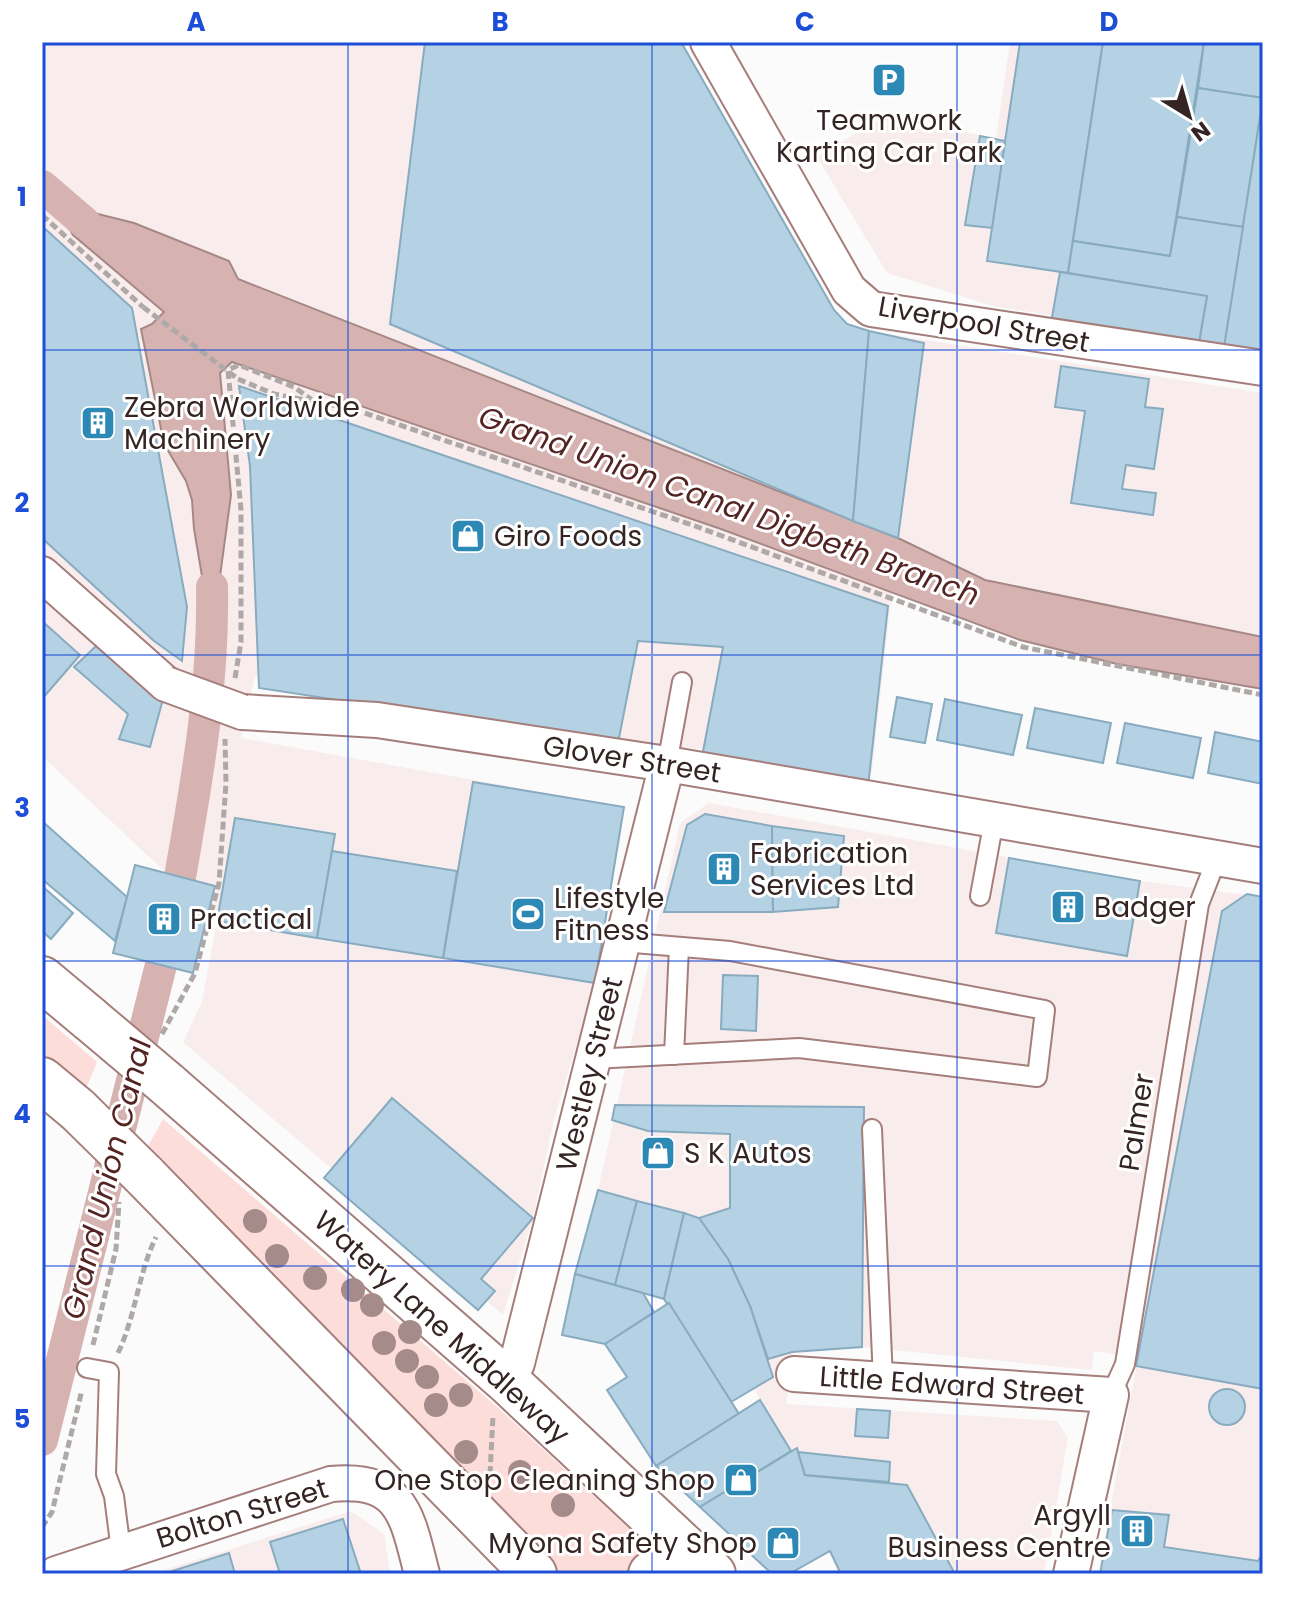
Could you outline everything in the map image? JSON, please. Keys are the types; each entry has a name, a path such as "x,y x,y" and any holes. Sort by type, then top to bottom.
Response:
{"highway":[{"name":"Watery Lane Middleway","path":"42,979 90,1019 163,1067 709,1569"},
{"path":"42,1080 78,1110 132,1186 175,1205 534,1574"},
{"path":"651,1574 681,1561 709,1569"}],"street":[{"name":"Liverpool Street","path":"708,42 849,290 871,309 1263,368"},
{"name":"Glover Street","path":"42,574 166,684 234,709 377,720 667,764 1263,866"},
{"name":"Westley Street","path":"508,1382 517,1363 667,764"},
{"name":"Little Edward Street","path":"794,1374 1111,1395"},
{"path":"1071,1574 1111,1395"},
{"name":"Bolton Street","path":"56,1574 331,1484 356,1481 398,1501 410,1522 422,1574"}],"lane":[{"path":"667,764 682,682"},
{"path":"980,896 994,820"},
{"name":"Palmer","path":"1111,1395 1125,1364 1199,904 1217,858"},
{"path":"593,1059 799,1048 1037,1077 1045,1010 730,951 622,942"},
{"path":"674,1055 679,947"},
{"path":"872,1129 883,1380"},
{"path":"87,1368 109,1372 106,1474 114,1496 121,1551"}],"path":[{"path":"42,215 143,307 238,379 274,394 353,409 695,526 1023,647 1263,695"},
{"path":"163,1067 162,1034 195,973 219,883 241,642 241,510 228,370 239,365 294,387 312,400"},
{"path":"42,1527 52,1512 132,1186"},
{"path":"109,1372 128,1333 143,1264 175,1205"}],"shaded area":[{"path":"42,42 682,42 834,310 847,324 869,331 1263,393 1263,637 985,580 898,538 872,771 481,721 255,676 241,738 624,807 595,983 553,1123 533,1218 503,1315 183,1042 202,1002 217,921 42,756"},
{"path":"1010,42 1263,42 1263,349 993,306 887,273 817,157 883,117 996,138"},
{"path":"709,803 1140,881 1263,897 1263,1574 1098,1574 1138,1358 1094,1351 1092,1370 862,1347 793,1352 786,1404 1057,1421 1068,1438 1044,1574 838,1574 791,1451 754,1389 773,1377 750,1306 728,1259 699,1217 598,1190 680,823"},
{"path":"42,1015 97,1062 85,1091 42,1054"},
{"path":"163,1119 496,1406 658,1555 628,1574 555,1574 147,1148"},
{"path":"351,1511 384,1534 390,1574 151,1574"}],"water":[{"name":"Grand Union Canal Digbeth Branch","path":"51,195 74,208 134,223 229,261 238,279 898,538 985,580 1263,637 1263,689 1117,664 1020,640 721,529 232,362 220,373 231,495 212,635 192,500 186,481 164,444 141,329 152,324 164,312 73,235"}],"building":[{"path":"425,42 681,42 834,310 847,324 869,331 853,521 390,324"},
{"path":"1020,42 1103,42 1068,273 987,261"},
{"path":"1103,42 1204,42 1170,256 1073,241"},
{"path":"1204,42 1263,42 1263,98 1198,88"},
{"path":"1198,88 1263,98 1243,227 1177,217"},
{"path":"1259,124 1263,125 1263,360 1223,353"},
{"path":"980,136 1005,141 992,228 965,225"},
{"path":"1177,217 1243,227 1223,353 1198,348 1207,296 1068,273 1073,241 1170,256"},
{"name":"Zebra Worldwide Machinery","path":"42,226 132,308 187,607 182,661 154,641 42,538"},
{"path":"1060,272 1207,296 1198,348 1051,323"},
{"path":"869,331 924,343 898,538 853,521"},
{"path":"1061,366 1149,379 1145,407 1163,409 1154,469 1126,465 1122,489 1156,493 1153,515 1071,503 1085,411 1055,407"},
{"name":"Giro Foods","path":"239,386 888,606 868,787 701,762 723,647 638,641 618,743 259,688 250,466"},
{"path":"42,621 80,655 42,699"},
{"path":"96,646 163,699 150,747 119,739 128,714 74,667"},
{"path":"897,697 932,704 925,743 890,737"},
{"path":"945,699 1022,715 1013,755 937,740"},
{"path":"1035,708 1111,723 1103,763 1027,748"},
{"path":"1125,723 1201,738 1193,778 1117,763"},
{"path":"1215,732 1263,742 1263,784 1208,773"},
{"name":"Lifestyle Fitness","path":"473,782 624,807 595,983 443,958"},
{"name":"Fabrication Services Ltd","path":"705,814 772,826 773,912 664,912 687,825"},
{"path":"235,818 335,834 317,938 217,921"},
{"path":"42,821 127,897 115,941 42,879"},
{"path":"772,826 844,836 838,907 773,912"},
{"path":"332,851 457,871 443,958 317,938"},
{"name":"Badger","path":"1009,858 1140,881 1127,956 996,933"},
{"name":"Practical","path":"135,865 215,886 193,973 113,953"},
{"path":"42,886 73,913 51,939 42,931"},
{"path":"1247,894 1263,897 1263,1389 1136,1366 1222,911"},
{"path":"723,975 758,976 756,1031 721,1029"},
{"path":"392,1098 533,1218 481,1279 495,1291 478,1310 324,1178"},
{"path":"615,1105 864,1107 862,1347 792,1352 768,1359 750,1306 728,1259 699,1218 730,1208 730,1134 648,1131 612,1120"},
{"path":"598,1190 637,1201 615,1285 575,1274"},
{"path":"637,1201 684,1213 664,1299 615,1285"},
{"path":"684,1213 699,1218 728,1259 750,1306 773,1377 731,1402 664,1299"},
{"path":"575,1274 643,1293 654,1312 605,1344 562,1335"},
{"path":"669,1303 739,1414 656,1466 607,1390 627,1377 605,1344"},
{"path":"1227,1389 1239,1395 1245,1407 1239,1419 1227,1425 1215,1419 1209,1407 1215,1395"},
{"path":"760,1400 791,1451 700,1507 656,1466"},
{"path":"857,1409 890,1411 888,1438 855,1436"},
{"path":"797,1448 805,1475 907,1485 955,1574 841,1574 830,1551 789,1574 772,1574 700,1507"},
{"path":"798,1452 890,1462 889,1482 805,1475"},
{"name":"Argyll Business Centre","path":"1112,1510 1169,1515 1164,1547 1258,1561 1263,1553 1263,1574 1100,1574"},
{"path":"343,1519 361,1574 280,1574 270,1542"},
{"path":"229,1553 235,1574 163,1574"}],"waterway":[{"name":"Grand Union Canal","path":"42,186 85,223"},
{"name":"Grand Union Canal","path":"180,877 207,696 212,587"},
{"name":"Grand Union Canal","path":"42,1440 161,965"}],"place":[{"name":"Teamwork Karting Car Park","path":"889,80"},
{"name":"Zebra Worldwide Machinery","path":"98,423"},
{"name":"Giro Foods","path":"468,536"},
{"name":"Fabrication Services Ltd","path":"724,869"},
{"name":"Badger","path":"1068,907"},
{"name":"Lifestyle Fitness","path":"528,914"},
{"name":"Practical","path":"164,919"},
{"name":"S K Autos","path":"658,1153"},
{"name":"One Stop Cleaning Shop","path":"741,1480"},
{"name":"Argyll Business Centre","path":"1137,1531"},
{"name":"Myona Safety Shop","path":"783,1543"}]}
